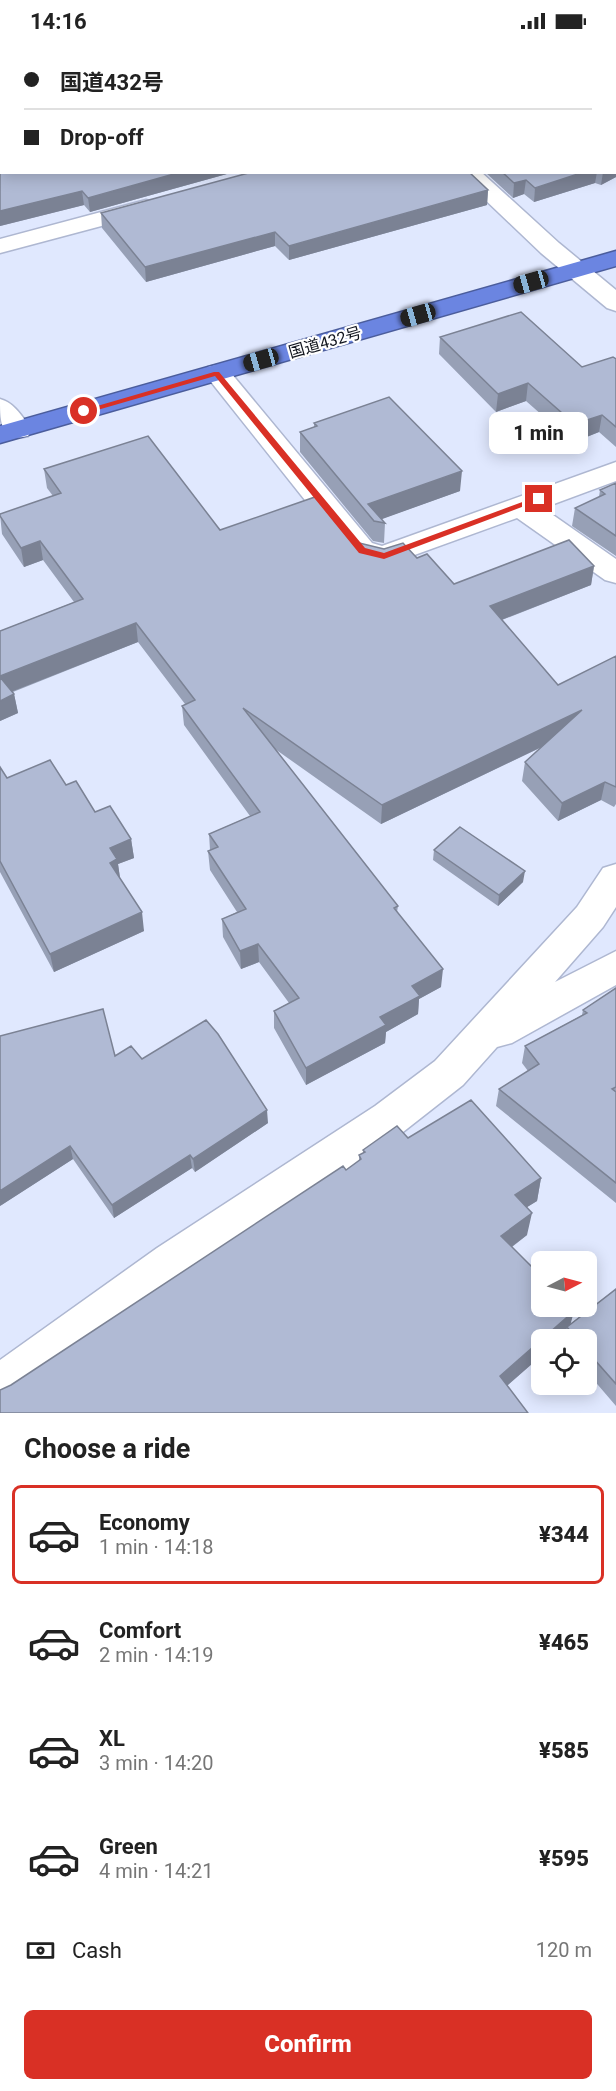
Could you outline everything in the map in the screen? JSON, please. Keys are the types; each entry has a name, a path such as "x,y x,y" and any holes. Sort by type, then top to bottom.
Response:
{"highway":[{"name":"国道432号","path":"9,433 616,258"}],"street":[{"path":"469,174 616,303"},
{"path":"0,246 170,200"},
{"path":"217,374 362,551 384,556 616,471"},
{"path":"0,408 9,433"},
{"path":"520,506 616,573"},
{"path":"0,1387 172,1262 389,1119 449,1073 590,917 616,878"},
{"path":"476,1044 616,967"}],"building":[{"path":"0,174 174,174 88,198 82,191 0,211"},
{"path":"245,174 471,174 488,190 289,246 275,232 145,267 101,213"},
{"path":"504,174 578,174 535,188 526,180 514,183"},
{"path":"521,312 582,367 613,357 616,359 616,427 602,415 581,422 576,417 570,420 528,383 498,394 440,337"},
{"path":"389,397 462,471 368,504 385,523 374,521 300,432 317,426 314,423"},
{"path":"148,436 220,530 315,497 351,541 384,549 403,543 417,558 427,554 454,584 569,540 594,566 490,606 558,685 616,656 616,787 605,782 562,803 525,762 582,710 382,805 243,708 398,906 394,908 443,969 412,986 420,996 380,1017 386,1025 306,1068 274,1011 299,998 258,944 240,951 222,919 246,909 208,851 218,847 209,834 260,812 182,706 195,700 136,623 0,676 0,631 83,599 40,541 21,548 0,514 61,493 44,469"},
{"path":"616,483 616,536 575,508 605,494 600,490"},
{"path":"0,677 14,694 0,701"},
{"path":"50,760 66,785 76,781 95,812 110,806 131,839 110,848 117,859 110,863 142,912 50,954 0,861 0,767 7,778"},
{"path":"460,827 525,871 499,895 434,850"},
{"path":"616,988 616,1087 612,1089 616,1092 616,1183 499,1089 539,1064 525,1046 587,1013 583,1010"},
{"path":"103,1009 115,1056 131,1046 142,1059 206,1020 218,1034 267,1110 193,1159 190,1155 112,1205 70,1146 0,1191 0,1036"},
{"path":"471,1100 541,1178 515,1195 532,1213 501,1236 531,1266 531,1317 567,1317 554,1329 531,1329 531,1349 500,1376 528,1413 0,1413 0,1390 11,1385 343,1166 346,1170 361,1159 359,1155 365,1152 363,1150 397,1126 408,1138"},
{"path":"616,1289 616,1384 597,1362 597,1329 569,1329 567,1327 580,1317 597,1317 597,1304"}],"route":[{"path":"84,411 217,374 362,551 384,556 539,499"}]}
